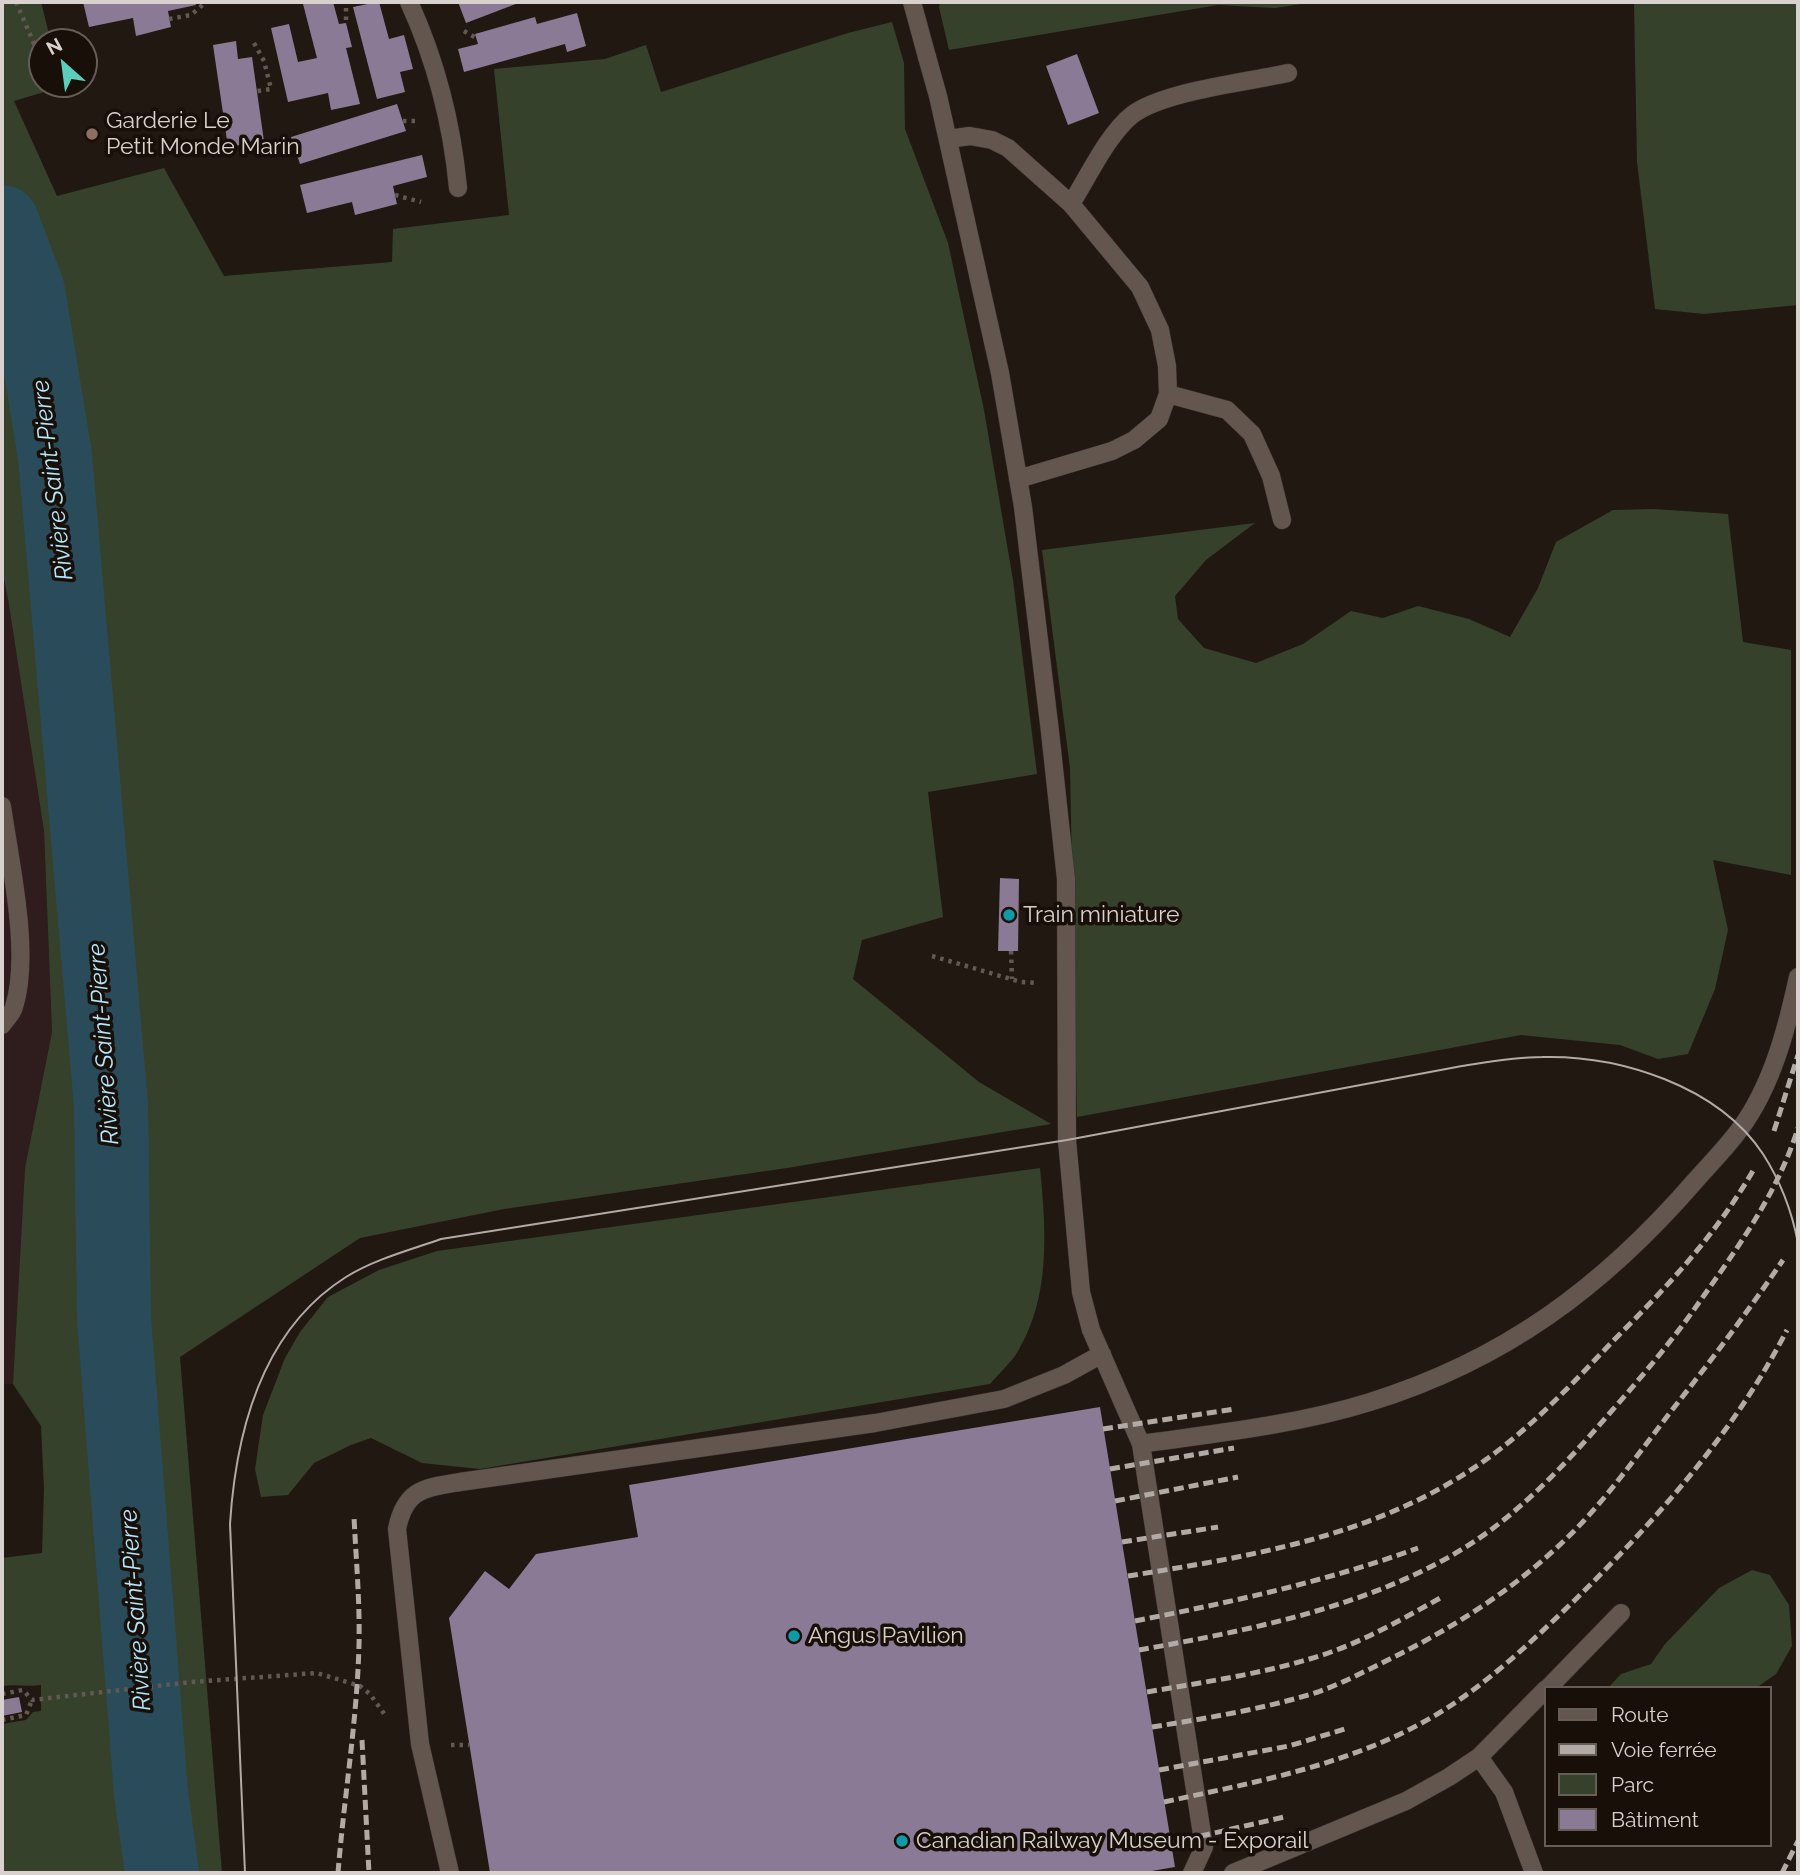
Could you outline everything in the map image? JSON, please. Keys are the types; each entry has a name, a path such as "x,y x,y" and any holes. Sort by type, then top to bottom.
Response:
{"street":[{"path":"409,2 442,91 450,126 458,188"},
{"path":"912,2 948,139 1000,373 1018,479 1066,879 1067,1140 1074,1238 1081,1292 1091,1330 1141,1444 1204,1847 1192,1873"},
{"path":"1071,204 1115,134 1132,115 1163,99 1288,73"},
{"path":"948,139 970,136 992,140 1008,148 1071,204 1140,287 1160,330 1167,366 1168,394 1159,419 1134,440 1112,451 1018,479"},
{"path":"1168,394 1227,410 1252,435 1271,476 1282,520"},
{"path":"2,806 21,947 14,1010 2,1025"},
{"path":"1141,1444 1294,1422 1371,1402 1442,1375 1517,1338 1580,1294 1657,1225 1741,1129 1763,1089 1788,1021 1798,977"},
{"path":"450,1873 419,1744 397,1529 400,1512 411,1496 425,1488 875,1423 1004,1399 1031,1390 1101,1354"},
{"path":"1549,1686 1621,1612"},
{"path":"1233,1873 1406,1801 1449,1777 1479,1757 1545,1690"},
{"path":"1479,1757 1504,1792 1534,1873"}],"path":[{"path":"16,2 28,30"},
{"path":"169,19 191,15 206,2"},
{"path":"346,8 346,23"},
{"path":"464,31 477,38"},
{"path":"254,43 264,61 271,89 257,91"},
{"path":"403,121 415,121 418,132"},
{"path":"395,195 421,202"},
{"path":"1011,951 1012,979"},
{"path":"932,956 1021,982 1067,984"},
{"path":"32,1700 191,1682 317,1674 360,1686 370,1694 398,1735 408,1742 419,1744"},
{"path":"2,1693 23,1690 32,1700"},
{"path":"2,1720 26,1715 32,1700"}],"shaded area":[{"path":"2,569 44,831 52,1032 25,1168 13,1384 2,1384"}],"green space":[{"path":"2,2 41,2 48,28 28,28 28,97 14,101 57,196 164,168 224,276 392,262 393,229 509,215 494,69 605,59 646,45 661,92 848,33 892,22 904,63 905,129 948,243 984,410 1013,580 1037,774 928,792 943,917 862,940 853,979 979,1082 1051,1124 787,1168 504,1209 360,1238 180,1357 222,1873 2,1873 2,1724 26,1720 33,1712 41,1711 41,1685 2,1686 2,1558 42,1553 44,1489 41,1426 13,1384 25,1168 52,1032 44,831 2,569"},
{"path":"940,2 1315,2 1275,8 1218,5 949,50"},
{"path":"1634,2 1798,2 1798,305 1704,314 1655,309 1637,162"},
{"path":"1654,509 1728,514 1743,642 1791,650 1791,875 1713,860 1728,930 1715,989 1688,1054 1658,1059 1620,1045 1521,1035 1077,1117 1070,768 1042,550 1255,523 1206,560 1175,596 1178,619 1204,648 1256,663 1303,644 1351,611 1383,618 1418,606 1469,619 1510,637 1538,588 1556,542 1613,510"},
{"path":"1040,1168 1044,1262 1036,1308 1018,1351 990,1384 480,1469 422,1463 371,1438 314,1463 288,1495 261,1497 255,1469 263,1415 285,1358 300,1332 328,1297 379,1270 437,1251"},
{"path":"1752,1570 1770,1575 1789,1605 1792,1646 1776,1674 1759,1686 1610,1686 1621,1674 1651,1664 1665,1644 1719,1588"}],"building":[{"path":"83,2 195,2 196,5 168,11 171,27 136,36 133,18 89,27"},
{"path":"333,2 339,24 346,23 352,47 346,48 360,104 331,110 328,93 288,102 271,28 289,24 298,62 317,58 303,4"},
{"path":"379,2 389,39 404,35 413,69 400,72 405,92 377,99 353,7"},
{"path":"458,2 521,2 466,23"},
{"path":"577,13 586,46 567,52 565,44 464,72 458,49 478,44 475,34 535,17 537,24"},
{"path":"236,41 238,59 252,57 264,141 228,147 213,45"},
{"path":"1077,54 1099,113 1068,125 1046,66"},
{"path":"397,104 406,131 300,164 291,137"},
{"path":"422,155 427,177 393,186 397,204 355,215 352,202 307,213 300,185"},
{"name":"Train miniature","path":"1000,878 1019,879 1018,951 998,951"},
{"name":"Angus Pavilion","path":"1100,1407 1175,1867 1140,1873 490,1873 449,1618 485,1571 509,1589 536,1554 638,1537 629,1485"},
{"path":"19,1697 22,1712 2,1716 2,1700"}],"waterway":[{"name":"Rivière Saint-Pierre","path":"2,222 28,291 55,456 111,1105 114,1319 151,1793 162,1873"}],"tram line":[{"path":"245,1873 230,1524 239,1453 259,1385 274,1354 293,1325 317,1299 346,1277 381,1260 441,1239 1067,1140 1462,1066 1542,1057 1603,1062 1634,1069 1665,1079 1720,1110 1744,1130 1763,1154 1785,1197 1798,1243"}],"railway":[{"path":"1774,1131 1798,1055"},
{"path":"1139,1650 1269,1624 1356,1598 1438,1563 1494,1528 1546,1482 1578,1448 1683,1324 1766,1201 1798,1128"},
{"path":"1128,1576 1261,1552 1347,1529 1430,1494 1469,1471 1509,1442 1545,1410 1653,1300 1724,1216 1754,1169"},
{"path":"1152,1727 1257,1708 1318,1692 1424,1641 1471,1614 1515,1583 1556,1548 1603,1500 1717,1352 1783,1260"},
{"path":"1164,1802 1294,1772 1357,1752 1388,1740 1440,1713 1481,1684 1520,1652 1575,1600 1664,1506 1743,1404 1787,1330"},
{"path":"1103,1429 1235,1409"},
{"path":"1110,1469 1234,1448"},
{"path":"1115,1501 1238,1477"},
{"path":"338,1873 358,1674 359,1613 354,1517"},
{"path":"1122,1542 1218,1527"},
{"path":"1135,1621 1313,1581 1418,1548"},
{"path":"1147,1692 1240,1676 1331,1652 1388,1627 1442,1597"},
{"path":"1159,1770 1289,1746 1345,1729"},
{"path":"362,1740 369,1873"},
{"path":"1171,1843 1284,1817"},
{"path":"1782,1873 1798,1841"}],"place":[{"name":"Garderie Le Petit Monde Marin","path":"92,134"},
{"name":"Train miniature","path":"1009,915"},
{"name":"Angus Pavilion","path":"794,1636"},
{"name":"Canadian Railway Museum - Exporail","path":"902,1841"}]}
